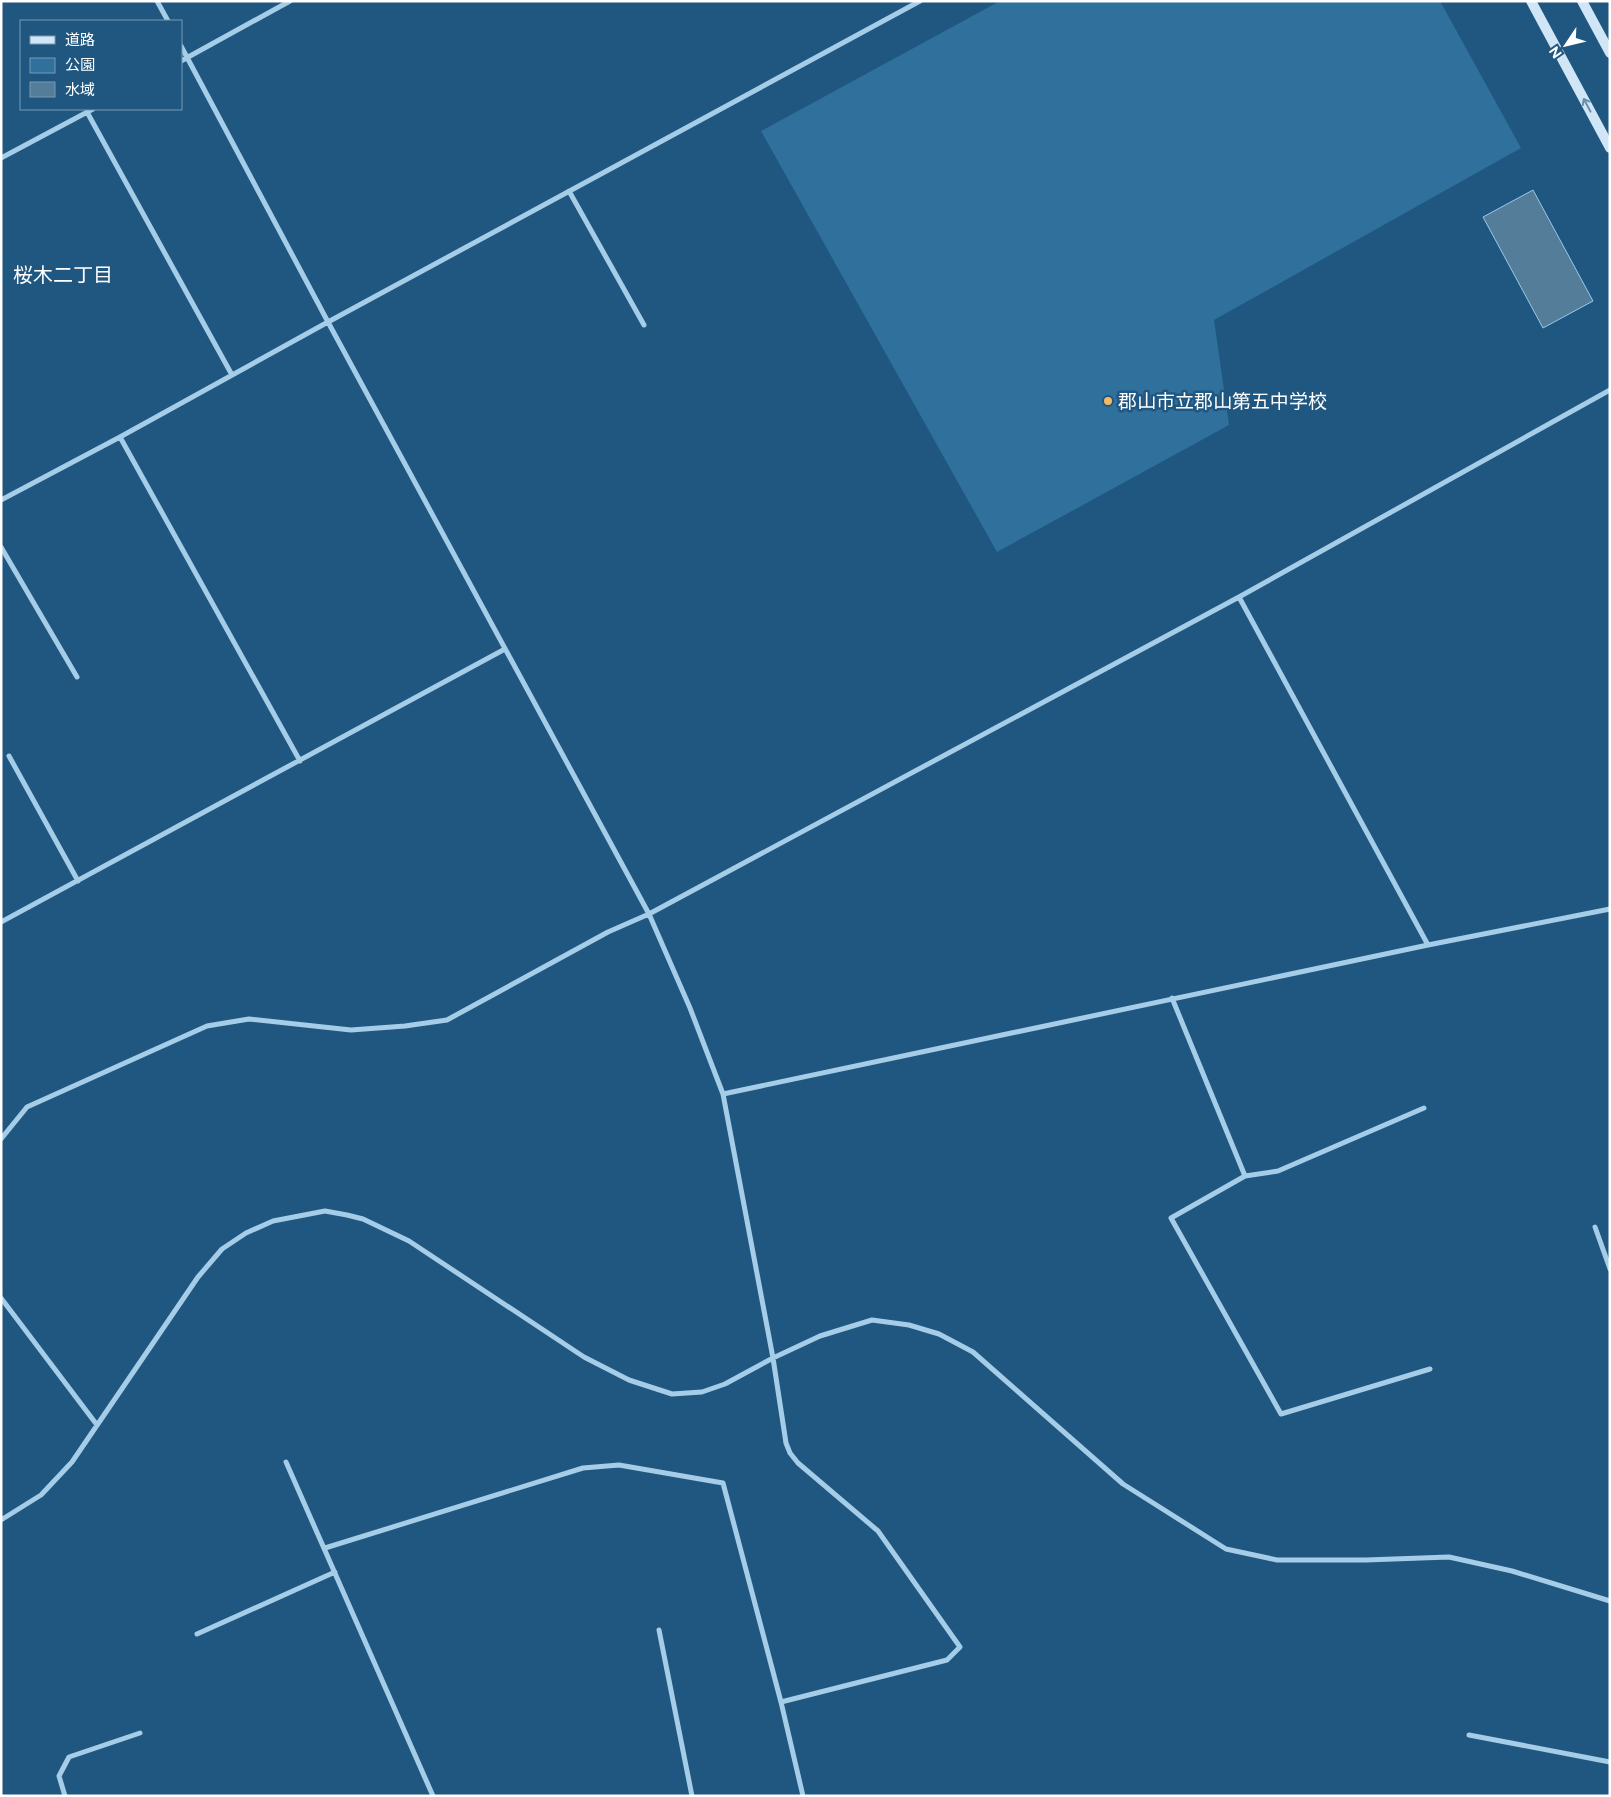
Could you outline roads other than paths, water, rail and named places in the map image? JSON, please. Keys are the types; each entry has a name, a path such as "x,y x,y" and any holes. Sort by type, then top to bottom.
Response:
{"street":[{"path":"157,1 167,20"},
{"path":"182,61 290,1"},
{"path":"1,500 920,1"},
{"path":"1531,1 1610,148"},
{"path":"1582,1 1609,51"},
{"path":"182,48 328,322 649,914 690,1008 723,1094 773,1358 786,1444 790,1454 798,1463 878,1531 960,1647 947,1660 781,1702"},
{"path":"1,158 90,110 232,375"},
{"path":"569,191 644,325"},
{"path":"1,1139 27,1107 207,1026 249,1019 351,1030 405,1026 447,1020 608,932 649,914 1239,597 1610,390"},
{"path":"120,437 300,761"},
{"path":"1,547 77,677"},
{"path":"1239,597 1428,944"},
{"path":"1,922 505,649"},
{"path":"9,756 78,881"},
{"path":"723,1094 1428,944 1610,909"},
{"path":"1172,998 1245,1176"},
{"path":"1424,1108 1278,1171 1245,1176 1171,1218 1281,1414 1430,1369"},
{"path":"1,1520 42,1495 72,1462 198,1277 222,1249 246,1233 273,1221 325,1211 364,1219 408,1241 584,1357 629,1380 663,1392 672,1394 702,1392 725,1384 773,1358 820,1336 872,1320 909,1325 939,1334 973,1352 1123,1484 1226,1549 1277,1560 1366,1560 1449,1557 1512,1571 1610,1602"},
{"path":"1595,1227 1610,1269"},
{"path":"1,1298 97,1425"},
{"path":"286,1462 433,1796"},
{"path":"325,1548 583,1468 619,1465 723,1483 781,1702 803,1796"},
{"path":"197,1634 336,1572"},
{"path":"660,1630 692,1796"},
{"path":"64,1796 58,1776 69,1757 140,1733"},
{"path":"1469,1735 1610,1762"}],"water":[{"path":"1533,190 1593,301 1543,328 1483,217"}],"place":[{"name":"郡山市立郡山第五中学校","path":"1108,401"}],"district":[{"name":"桜木二丁目","path":"63,275"}]}
